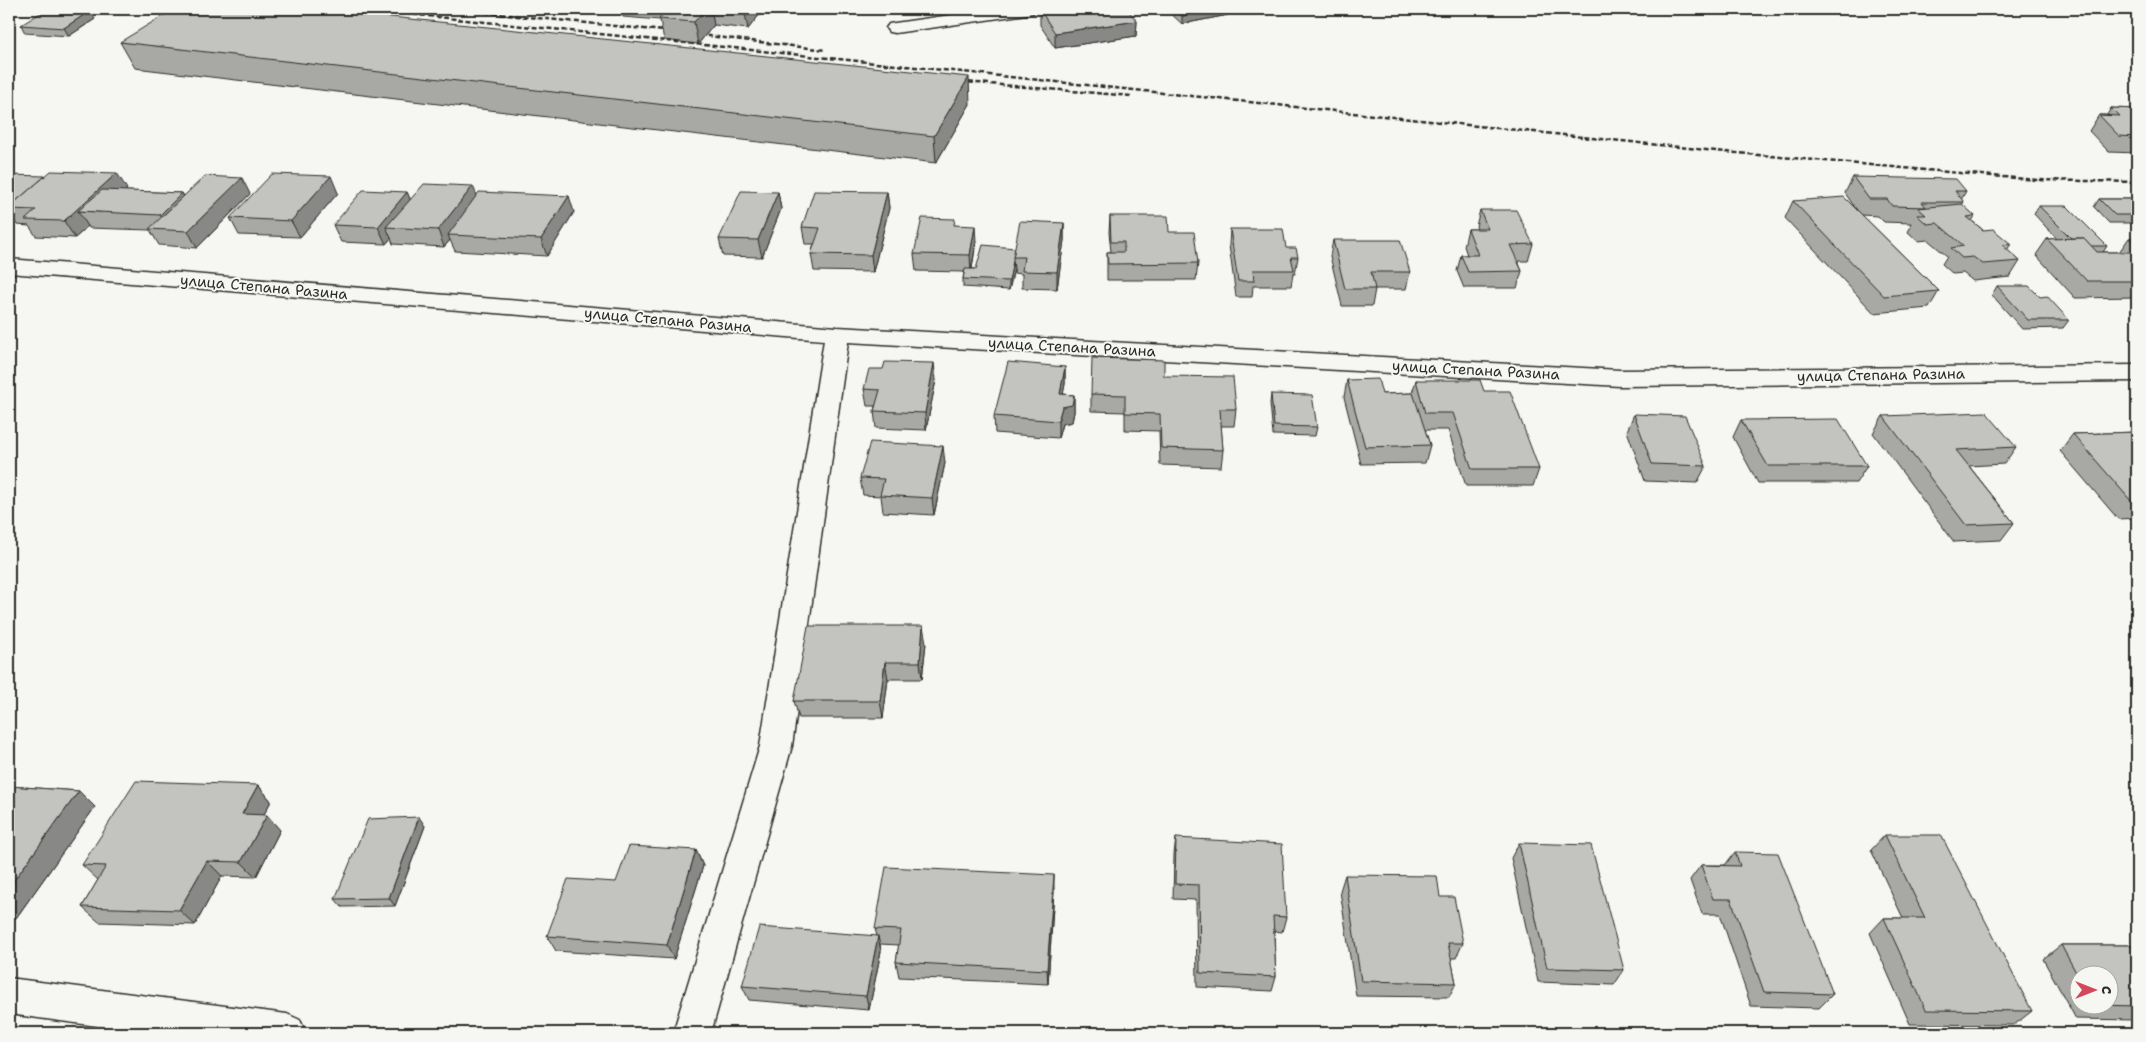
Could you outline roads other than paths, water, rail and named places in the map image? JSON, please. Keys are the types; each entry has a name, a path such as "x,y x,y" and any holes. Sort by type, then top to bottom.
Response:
{"street":[{"path":"895,28 1027,9"},
{"name":"улица Степана Разина","path":"9,266 837,334 1620,378 2137,373"},
{"path":"692,1033 776,746 837,334"},
{"path":"9,996 287,1033"}],"railway":[{"path":"361,9 1726,152 2037,180 2137,182"},
{"path":"448,9 675,32"},
{"path":"692,34 826,50"},
{"path":"954,81 1131,96"}]}
